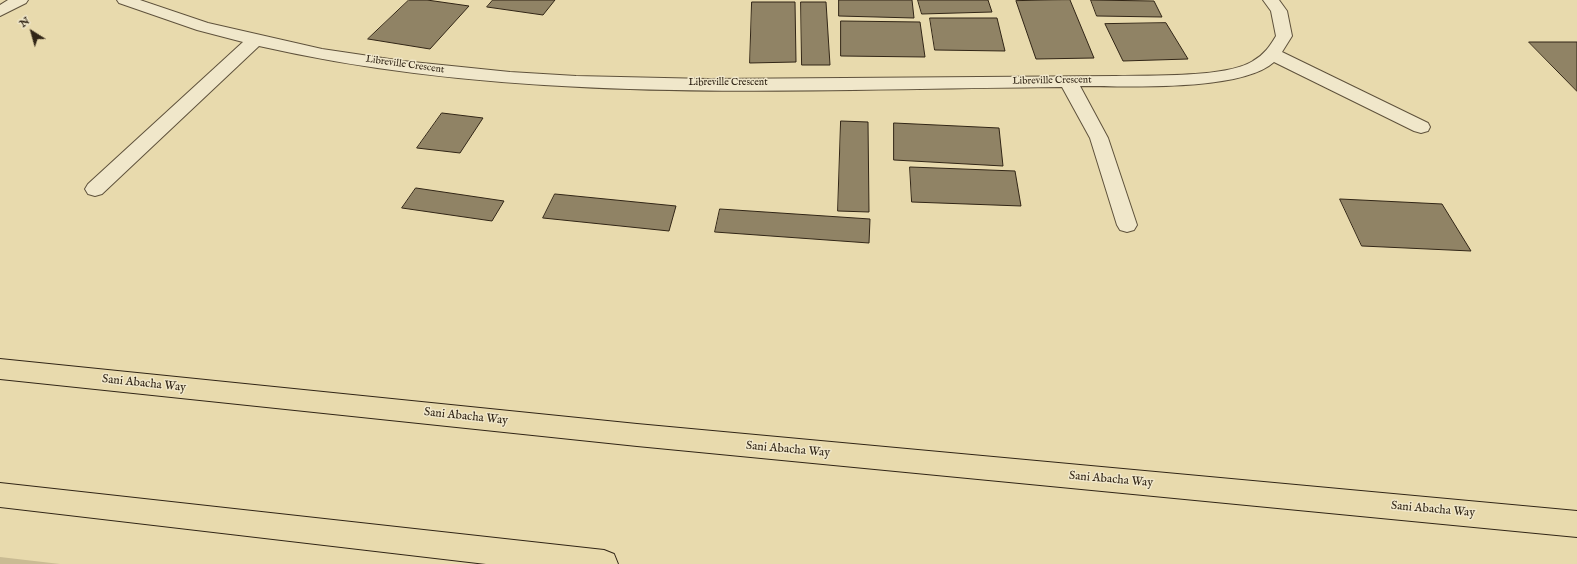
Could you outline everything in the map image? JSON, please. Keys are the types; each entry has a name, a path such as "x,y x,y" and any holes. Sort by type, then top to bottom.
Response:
{"highway":[{"name":"Sani Abacha Way","path":"0,369 637,435 1577,524"},
{"path":"0,495 604,564"}],"street":[{"path":"0,11 20,0"},
{"name":"Libreville Crescent","path":"125,0 158,13 234,36 342,57 444,71 568,81 700,83 1068,81 1208,78 1250,70 1274,56"},
{"path":"1271,0 1278,11 1284,36 1274,56 1421,127"},
{"path":"95,189 256,40"},
{"path":"1068,81 1099,138 1122,214 1127,225"}],"shaded area":[{"path":"0,557 60,564 0,564"}],"building":[{"path":"409,0 427,0 469,6 430,49 368,39"},
{"path":"493,0 555,0 543,15 487,7"},
{"path":"839,0 912,0 914,18 839,16"},
{"path":"918,0 988,0 992,12 922,14"},
{"path":"1070,0 1094,58 1036,59 1016,1"},
{"path":"1091,0 1154,1 1162,17 1097,16"},
{"path":"752,2 795,2 796,62 750,63"},
{"path":"801,2 826,2 830,65 802,65"},
{"path":"930,18 997,18 1005,51 935,50"},
{"path":"841,21 920,22 925,57 841,56"},
{"path":"1166,23 1188,59 1123,61 1105,24"},
{"path":"1529,42 1577,42 1577,91"},
{"path":"442,113 483,118 460,153 417,148"},
{"path":"841,121 868,122 869,212 838,211"},
{"path":"894,123 999,128 1003,166 894,160"},
{"path":"910,167 1015,171 1021,206 912,202"},
{"path":"416,188 504,201 492,221 402,208"},
{"path":"555,194 676,206 669,231 543,218"},
{"path":"1340,199 1442,204 1471,251 1362,246"},
{"path":"720,209 870,219 869,243 715,232"}]}
